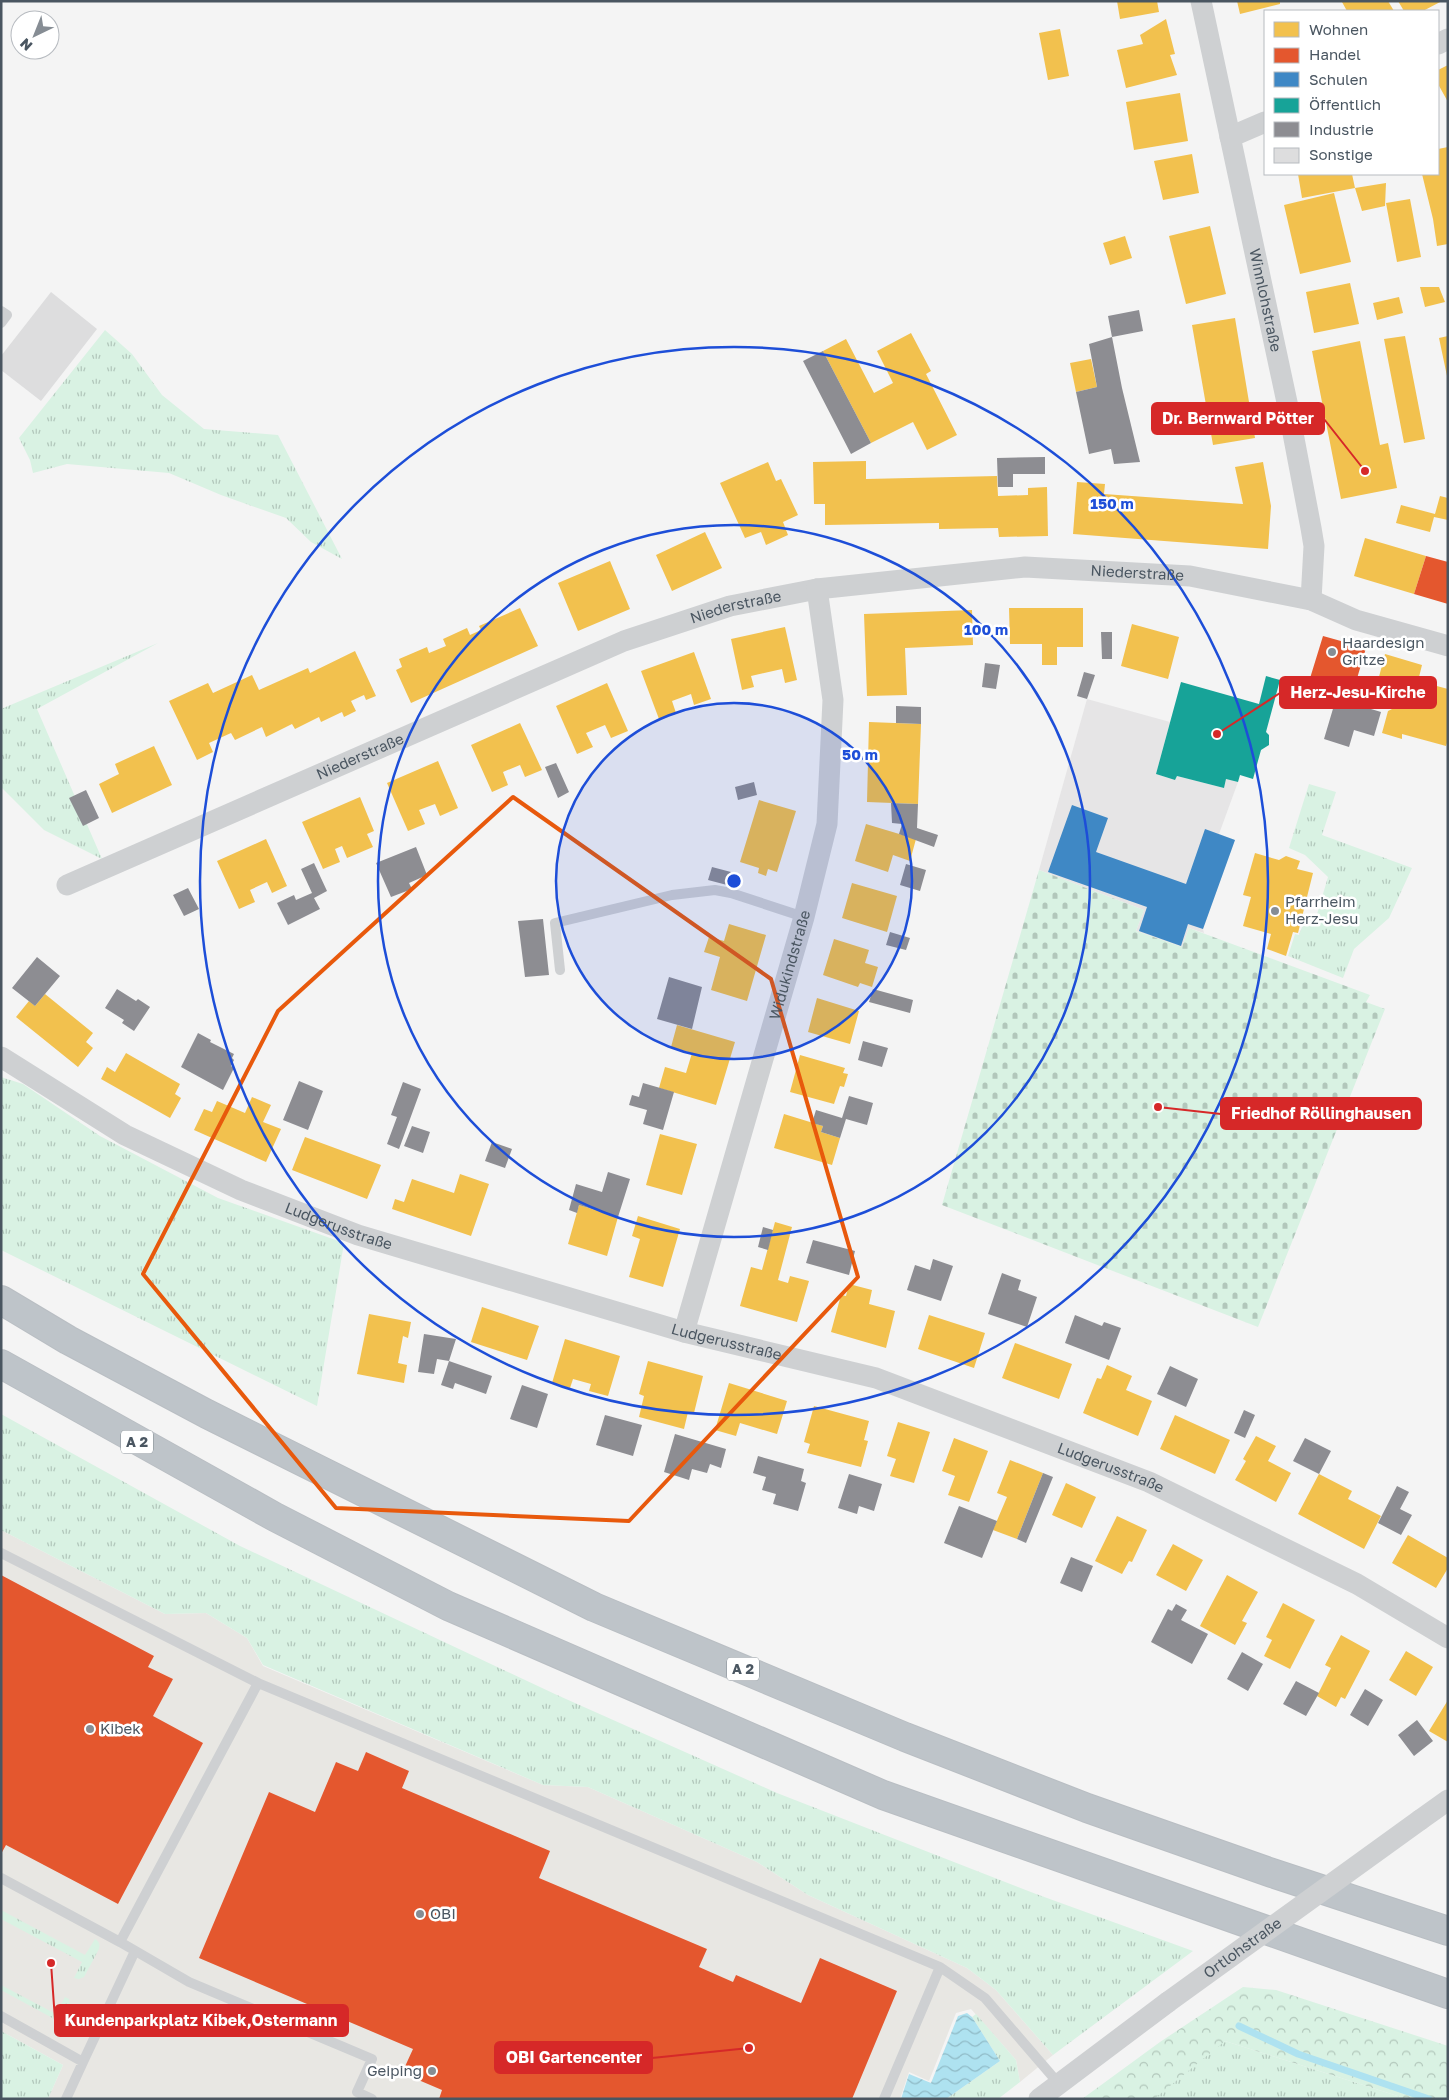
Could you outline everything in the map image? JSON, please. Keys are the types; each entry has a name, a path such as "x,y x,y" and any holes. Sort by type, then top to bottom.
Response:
{"highway":[{"name":"A 2","path":"1,1300 68,1340 207,1414 594,1607 905,1737 1087,1808 1262,1870 1448,1931"},
{"name":"A 2","path":"1,1364 274,1517 448,1606 847,1780 883,1795 1448,1994"}],"street":[{"name":"Winnlohstraße","path":"1201,1 1289,414 1311,528 1314,546 1311,600"},
{"path":"1230,137 1264,122"},
{"name":"Niederstraße","path":"67,885 624,641 730,606 817,589 1025,567 1190,576 1311,600 1356,620 1448,646"},
{"name":"Widukindstraße","path":"684,1332 804,916 827,824 833,700 817,589"},
{"name":"Ludgerusstraße","path":"1,1057 125,1134 241,1190 358,1235 684,1332 876,1378 1149,1482 1357,1584 1448,1638"},
{"name":"Ortlohstraße","path":"1039,2099 1168,2002 1448,1800"}],"lane":[{"path":"1,311 7,315 1,323"},
{"path":"560,970 555,923 672,895 715,890 731,892 804,916"},
{"path":"1,1553 258,1683 940,1967 985,1998 1059,2084"},
{"path":"120,1942 258,1683"},
{"path":"1,1878 135,1950 189,1982 372,2058 357,2092 372,2099"},
{"path":"66,2099 135,1950"},
{"path":"884,2099 940,1967"},
{"path":"1,2016 83,2062"}],"highlighted area":[{"path":"513,797 771,979 858,1277 629,1521 336,1508 143,1274 278,1011"}],"shaded area":[{"path":"1087,699 1170,722 1156,774 1175,780 1177,776 1224,788 1226,779 1238,782 1219,834 1235,840 1203,929 1204,933 1189,928 1182,947 1136,931 1144,910 1039,870"},
{"path":"1,1530 165,1614 206,1613 247,1638 263,1666 543,1785 588,1787 757,1862 808,1895 967,1968 996,1990 1053,2055 1020,2082 1016,2060 971,2009 956,2013 929,2081 909,2072 900,2099 48,2099 63,2065 1,2031"}],"green space":[{"path":"105,330 132,354 162,395 204,429 278,435 342,559 311,542 286,518 221,495 169,473 67,464 33,473 30,460 19,438"},
{"path":"158,643 37,709 102,859 44,830 1,787 1,709"},
{"path":"1309,784 1336,792 1322,835 1412,868 1389,918 1354,949 1343,978 1288,956 1295,934 1299,935 1302,927 1315,921 1328,877 1305,855 1289,848"},
{"path":"1039,870 1144,910 1136,931 1182,947 1189,928 1370,995 1366,1002 1385,1009 1258,1327 942,1205"},
{"path":"1,1077 23,1084 100,1136 218,1198 344,1243 317,1406 1,1250"},
{"path":"1,1414 240,1546 557,1695 777,1793 1036,1894 1193,1951 1053,2055 996,1990 967,1968 808,1895 757,1862 588,1787 543,1785 263,1665 247,1638 206,1613 165,1614 1,1530"},
{"path":"1,1910 85,1955 95,1939 99,1943 99,1949 84,1977 74,1978 82,1962 1,1919"},
{"path":"1,1985 56,2014 65,1997 70,2002 69,2009 61,2020 58,2021 1,1990"},
{"path":"1243,1987 1276,1990 1448,2046 1448,2099 1407,2099 1225,2041 1154,2099 1082,2099 1160,2042"},
{"path":"976,2014 1016,2060 1020,2082 998,2099 946,2099 1000,2061 972,2017"},
{"path":"1,2031 63,2065 48,2099 1,2099"},
{"path":"1225,2041 1407,2099 1134,2099"}],"water":[{"path":"967,2013 972,2017 1000,2061 946,2099 901,2099 909,2074 931,2083 958,2016"}],"building: Wohnen":[{"path":"1117,1 1157,1 1159,12 1120,19"},
{"path":"1237,1 1280,1 1280,4 1240,14"},
{"path":"1388,1 1393,10 1346,10 1342,2"},
{"path":"1398,1 1442,1 1425,10 1403,10"},
{"path":"1166,19 1175,54 1170,55 1177,75 1126,88 1117,50 1143,44 1140,35"},
{"path":"1060,29 1069,76 1048,80 1039,33"},
{"path":"1448,65 1448,102 1439,86 1439,70"},
{"path":"1180,93 1188,141 1134,150 1126,102"},
{"path":"1448,147 1448,244 1437,246 1433,219 1422,175 1439,175 1439,149"},
{"path":"1192,154 1199,193 1163,200 1154,161"},
{"path":"1298,175 1352,175 1355,188 1302,198"},
{"path":"1386,183 1385,206 1362,211 1355,188"},
{"path":"1334,193 1351,262 1300,274 1284,205"},
{"path":"1410,199 1421,257 1397,262 1386,203"},
{"path":"1210,226 1226,294 1186,304 1169,236"},
{"path":"1125,236 1132,258 1110,265 1103,243"},
{"path":"1350,283 1359,324 1314,333 1306,292"},
{"path":"1420,287 1439,287 1445,302 1425,307"},
{"path":"1399,297 1403,313 1377,320 1373,303"},
{"path":"1235,318 1255,438 1213,445 1192,325"},
{"path":"911,333 931,371 926,374 957,435 927,450 913,422 871,443 823,351 846,339 874,393 893,383 877,351"},
{"path":"1405,336 1425,439 1404,443 1384,339"},
{"path":"1448,336 1448,376 1447,376 1439,338"},
{"path":"1360,341 1380,445 1388,443 1397,488 1341,499 1312,351"},
{"path":"1091,359 1097,387 1076,392 1070,363"},
{"path":"866,461 866,479 997,476 998,496 1028,495 1028,488 1047,487 1048,536 999,537 998,528 939,529 939,523 825,525 825,504 814,504 813,462"},
{"path":"768,462 776,481 781,479 798,515 783,522 788,535 766,545 761,532 745,538 720,483"},
{"path":"1263,462 1271,506 1268,549 1073,534 1077,482 1105,484 1104,494 1243,504 1235,467"},
{"path":"1440,496 1448,498 1448,520 1434,517 1430,532 1396,523 1401,505 1435,514"},
{"path":"705,532 722,568 672,591 656,555"},
{"path":"1365,538 1426,556 1414,594 1354,576"},
{"path":"610,561 630,609 578,631 558,583"},
{"path":"520,608 538,646 411,703 396,670 402,667 399,659 427,647 429,653 446,646 443,639 467,628 470,635 481,630 479,626"},
{"path":"1009,608 1083,608 1083,647 1057,647 1057,665 1042,665 1042,644 1010,644"},
{"path":"972,610 973,645 905,648 907,695 867,696 864,614"},
{"path":"1132,624 1179,637 1168,679 1121,666"},
{"path":"785,627 797,680 785,683 782,669 751,676 754,687 742,690 731,639"},
{"path":"355,651 376,696 366,700 364,695 351,701 356,711 344,717 342,712 321,722 319,717 295,729 292,724 266,737 262,727 235,740 231,733 209,743 213,752 197,760 169,701 208,683 213,693 252,675 259,690 308,668 310,673"},
{"path":"694,652 711,699 694,705 691,694 672,701 676,713 659,719 641,671"},
{"path":"1385,654 1422,665 1418,681 1448,689 1448,740 1446,746 1402,734 1402,739 1382,733 1388,711 1400,705 1402,699 1375,692"},
{"path":"607,683 628,731 611,738 605,725 586,733 593,747 577,754 556,706"},
{"path":"869,722 921,724 918,804 867,802"},
{"path":"520,723 542,770 525,777 520,765 503,772 508,785 492,792 471,745"},
{"path":"154,746 172,785 112,813 99,784 119,774 115,764"},
{"path":"438,761 458,808 440,816 435,804 419,810 425,824 408,831 387,783"},
{"path":"360,797 374,831 367,834 373,847 347,858 342,846 335,849 340,862 323,869 302,822"},
{"path":"759,800 796,811 777,872 768,869 766,876 758,873 759,868 740,862"},
{"path":"866,824 916,839 910,861 893,855 888,872 855,861"},
{"path":"266,839 287,886 272,893 267,882 250,890 255,902 239,909 217,861"},
{"name":"Pfarrheim Herz-Jesu","path":"1255,853 1279,860 1286,856 1300,861 1297,869 1313,873 1298,933 1293,932 1286,956 1267,949 1271,934 1243,926 1251,897 1243,895"},
{"path":"852,883 897,896 887,932 842,918"},
{"path":"729,924 766,935 747,1001 711,990 720,957 704,952 709,937 724,941"},
{"path":"834,939 869,950 865,963 878,967 872,987 860,983 858,987 823,975"},
{"path":"45,994 93,1033 86,1042 93,1048 78,1067 16,1017 29,1001 35,1006"},
{"path":"817,998 859,1011 850,1044 808,1032"},
{"path":"677,1025 735,1042 716,1105 659,1088 665,1067 686,1073 692,1053 671,1047"},
{"path":"126,1053 180,1084 175,1094 181,1098 170,1118 101,1079 107,1067 115,1072"},
{"path":"800,1055 845,1068 843,1073 848,1074 844,1087 840,1086 834,1104 790,1092"},
{"path":"252,1097 271,1105 263,1122 281,1129 266,1162 194,1130 204,1109 212,1112 217,1101 245,1113"},
{"path":"784,1114 823,1126 821,1132 840,1138 832,1165 774,1148"},
{"path":"660,1134 697,1144 682,1195 646,1185"},
{"path":"305,1137 381,1165 367,1199 292,1170"},
{"path":"460,1174 489,1184 471,1236 392,1209 395,1199 404,1202 412,1179 454,1193"},
{"path":"579,1205 618,1217 607,1256 568,1244"},
{"path":"638,1216 680,1229 663,1287 629,1277 640,1239 632,1236"},
{"path":"775,1222 792,1227 778,1280 788,1283 790,1276 809,1281 797,1322 740,1306 751,1267 762,1270"},
{"path":"849,1284 872,1290 869,1304 895,1311 886,1348 831,1332 841,1295 846,1296"},
{"path":"482,1307 539,1326 527,1360 471,1342"},
{"path":"369,1314 411,1322 408,1338 403,1336 398,1363 407,1365 404,1383 357,1374"},
{"path":"929,1315 985,1333 974,1368 918,1349"},
{"path":"565,1339 620,1356 608,1396 589,1391 591,1384 573,1379 570,1388 552,1383"},
{"path":"1015,1343 1072,1364 1059,1399 1002,1378"},
{"path":"648,1361 703,1376 694,1413 688,1412 684,1429 639,1417 644,1396 639,1394"},
{"path":"1107,1365 1132,1376 1126,1390 1152,1401 1138,1436 1083,1413 1097,1378 1101,1379"},
{"path":"729,1383 787,1401 777,1434 740,1423 736,1436 715,1430"},
{"path":"814,1406 869,1421 864,1440 868,1441 861,1467 807,1453 810,1444 804,1442"},
{"path":"1175,1415 1230,1440 1215,1474 1160,1449"},
{"path":"898,1422 930,1432 914,1483 890,1476 896,1459 887,1456"},
{"path":"1256,1436 1276,1446 1268,1461 1291,1473 1276,1502 1235,1480 1246,1461 1243,1459"},
{"path":"954,1438 988,1451 969,1502 948,1495 955,1476 942,1471"},
{"path":"1010,1460 1043,1473 1017,1539 993,1530 1007,1497 997,1493"},
{"path":"1319,1474 1352,1491 1348,1499 1381,1516 1364,1549 1298,1514"},
{"path":"1066,1483 1096,1497 1082,1528 1052,1515"},
{"path":"1117,1516 1147,1530 1132,1562 1129,1561 1122,1574 1095,1561"},
{"path":"1408,1535 1448,1558 1448,1568 1436,1588 1392,1563"},
{"path":"1173,1544 1203,1560 1186,1591 1156,1575"},
{"path":"1227,1575 1258,1592 1242,1621 1247,1623 1235,1645 1200,1626"},
{"path":"1283,1603 1315,1620 1290,1669 1264,1656 1272,1640 1266,1637"},
{"path":"1341,1635 1370,1651 1345,1699 1341,1697 1336,1707 1317,1696 1331,1668 1325,1665"},
{"path":"1406,1651 1433,1667 1416,1696 1389,1680"},
{"path":"1448,1700 1448,1742 1429,1731"}],"building: Handel":[{"path":"1426,556 1448,562 1448,604 1414,594"},
{"path":"1323,636 1366,648 1353,692 1332,686 1330,694 1307,688"},
{"name":"Kibek","path":"1,1575 154,1656 148,1667 173,1679 153,1716 203,1743 118,1904 6,1845 1,1854"},
{"name":"OBI","path":"366,1752 409,1771 402,1788 550,1851 539,1878 707,1949 699,1967 733,1982 736,1975 801,2003 820,1958 897,1991 852,2099 439,2099 442,2090 402,2073 413,2049 199,1958 269,1792 315,1812 336,1762 358,1771"}],"building: Schulen":[{"path":"1072,805 1108,818 1096,852 1186,884 1205,829 1235,840 1203,929 1188,924 1181,946 1139,931 1147,907 1048,872"}],"building: Öffentlich":[{"path":"1266,676 1280,680 1266,732 1269,735 1269,745 1261,750 1253,779 1240,775 1238,782 1226,779 1224,788 1177,776 1175,780 1156,774 1181,682 1259,704"}],"building: Industrie":[{"path":"1139,310 1143,331 1112,337 1108,316"},
{"path":"1112,337 1140,462 1114,464 1111,449 1089,454 1076,392 1097,387 1089,344"},
{"path":"823,351 871,443 851,454 803,361"},
{"path":"1045,457 1045,474 1013,474 1013,487 998,487 997,458"},
{"path":"1101,632 1112,632 1112,659 1102,659"},
{"path":"985,663 1000,665 996,689 982,687"},
{"path":"1084,672 1095,675 1087,699 1077,696"},
{"path":"1335,702 1360,709 1361,706 1381,712 1374,736 1354,730 1349,747 1324,739"},
{"path":"896,706 921,707 921,724 896,723"},
{"path":"556,763 569,792 558,798 545,767"},
{"path":"754,782 757,795 738,800 735,787"},
{"path":"86,790 99,818 83,826 69,798"},
{"path":"891,803 918,804 917,828 938,835 934,847 899,834 902,824 892,823"},
{"path":"416,847 427,875 409,883 412,889 391,897 376,863"},
{"path":"314,863 327,891 314,898 320,909 288,925 277,903 294,895 296,900 312,893 301,869"},
{"path":"906,864 926,870 920,891 900,885"},
{"path":"712,867 731,872 727,885 708,880"},
{"path":"188,888 199,909 184,916 173,895"},
{"path":"543,919 549,975 525,977 518,921"},
{"path":"890,932 910,938 906,950 886,945"},
{"path":"37,957 60,976 35,1006 12,988"},
{"path":"669,977 702,987 692,1029 657,1019"},
{"path":"117,989 150,1007 134,1031 122,1023 124,1020 105,1008"},
{"path":"873,989 913,1000 910,1013 869,1002"},
{"path":"198,1033 211,1040 210,1042 234,1054 231,1066 234,1068 223,1090 181,1067"},
{"path":"863,1041 888,1048 882,1067 858,1060"},
{"path":"299,1081 323,1091 308,1130 283,1120"},
{"path":"403,1082 421,1089 399,1149 387,1144 397,1117 391,1115"},
{"path":"643,1083 674,1092 663,1130 643,1124 647,1110 629,1105 632,1095 639,1097"},
{"path":"849,1096 873,1103 867,1125 846,1119 840,1138 821,1132 823,1126 812,1123 816,1110 842,1118"},
{"path":"412,1126 430,1132 423,1153 404,1146"},
{"path":"492,1142 512,1149 505,1168 485,1161"},
{"path":"608,1172 630,1179 618,1217 579,1205 577,1213 569,1210 576,1184 602,1192"},
{"path":"763,1227 773,1230 768,1250 758,1247"},
{"path":"813,1240 855,1251 849,1275 806,1263"},
{"path":"933,1259 953,1266 941,1301 907,1290 915,1265 930,1270"},
{"path":"1002,1273 1021,1280 1018,1290 1037,1297 1027,1327 988,1314"},
{"path":"1075,1315 1102,1326 1104,1322 1121,1328 1109,1360 1065,1343"},
{"path":"424,1334 456,1339 449,1361 437,1359 434,1374 418,1372"},
{"path":"449,1361 492,1376 486,1394 455,1383 453,1389 441,1385"},
{"path":"1170,1366 1198,1379 1186,1407 1157,1394"},
{"path":"522,1385 548,1394 537,1428 510,1419"},
{"path":"1244,1410 1255,1415 1245,1438 1234,1433"},
{"path":"605,1415 642,1425 633,1456 596,1445"},
{"path":"675,1434 726,1449 721,1468 710,1464 707,1473 692,1469 689,1480 664,1472"},
{"path":"1305,1438 1331,1451 1319,1474 1293,1461"},
{"path":"758,1456 804,1469 801,1481 806,1483 798,1511 773,1504 776,1494 762,1490 766,1477 753,1473"},
{"path":"1043,1473 1053,1477 1026,1543 1017,1539"},
{"path":"849,1474 882,1484 874,1511 859,1506 857,1514 838,1508"},
{"path":"1397,1486 1409,1492 1400,1509 1412,1515 1401,1535 1378,1523"},
{"path":"959,1506 997,1521 982,1558 944,1543"},
{"path":"1071,1557 1093,1566 1082,1592 1060,1583"},
{"path":"1176,1604 1187,1610 1181,1620 1208,1634 1192,1664 1151,1642 1168,1609 1172,1611"},
{"path":"1242,1652 1263,1664 1248,1691 1227,1679"},
{"path":"1296,1681 1319,1693 1306,1716 1283,1704"},
{"path":"1365,1689 1383,1700 1368,1726 1350,1715"},
{"path":"1417,1720 1433,1741 1414,1756 1398,1735"}],"building: Sonstige":[{"path":"51,292 97,329 41,401 1,370 1,356"}],"waterway":[{"path":"1239,2026 1298,2054 1429,2099"}],"place":[{"name":"Dr. Bernward Pötter","path":"1365,471"},
{"name":"Haardesign Gritze","path":"1332,652"},
{"name":"Herz-Jesu-Kirche","path":"1217,734"},
{"name":"Pfarrheim Herz-Jesu","path":"1275,911"},
{"name":"Friedhof Röllinghausen","path":"1158,1107"},
{"name":"Kibek","path":"90,1729"},
{"name":"OBI","path":"420,1914"},
{"name":"Kundenparkplatz Kibek,Ostermann","path":"51,1963"},
{"name":"OBI Gartencenter","path":"749,2048"},
{"name":"Geiping","path":"432,2071"}]}
